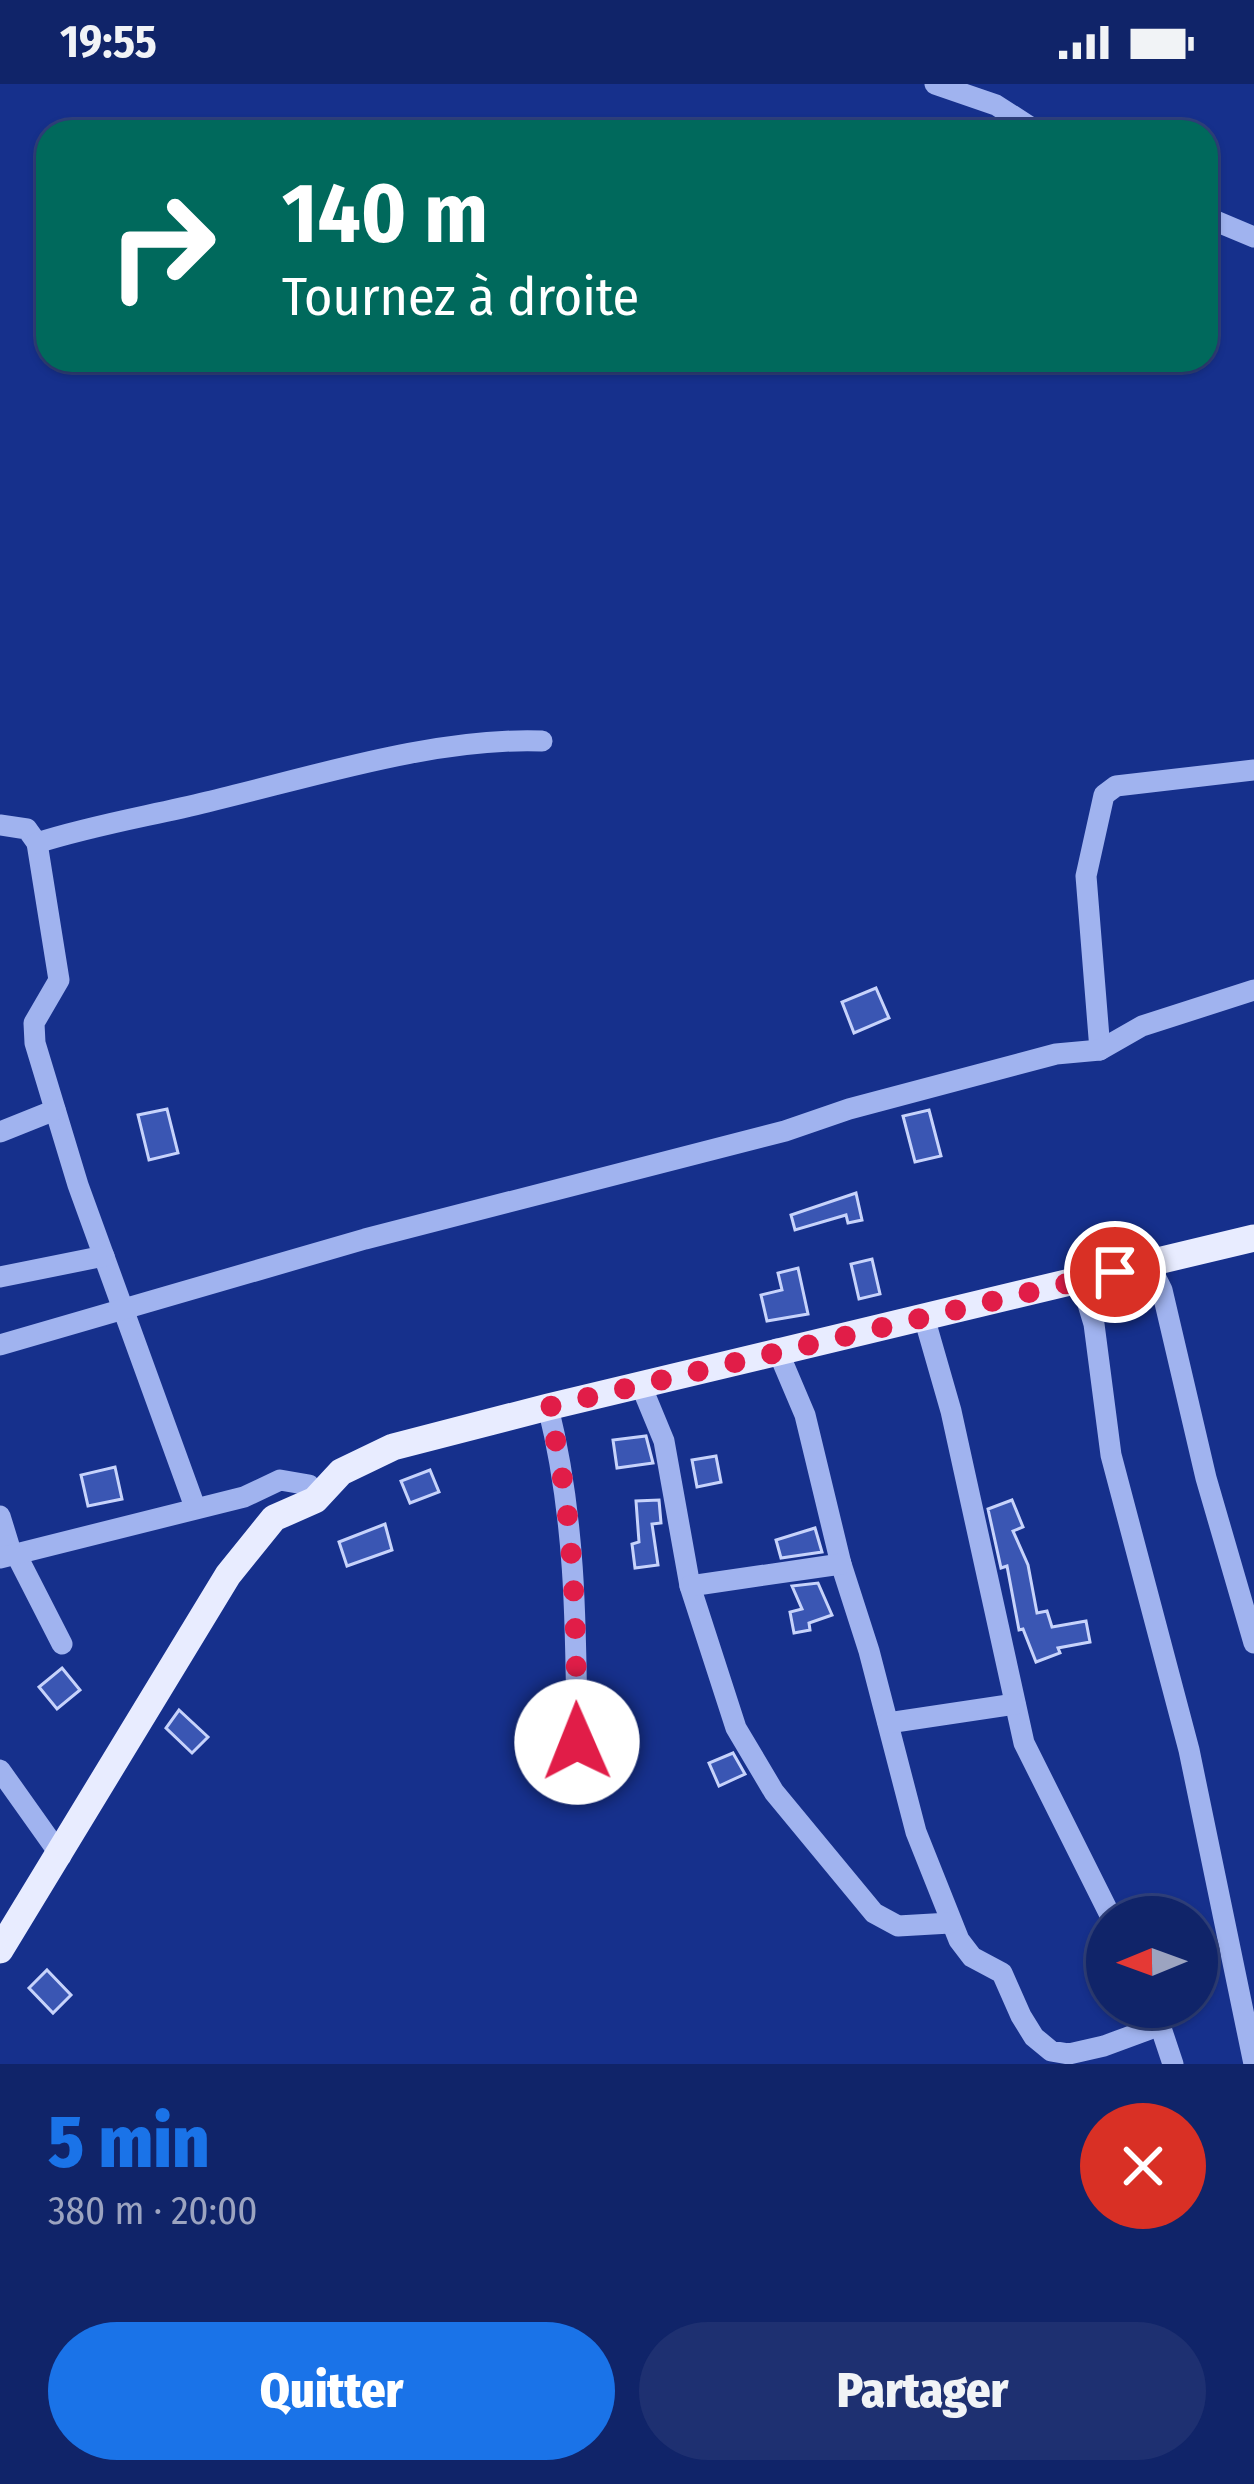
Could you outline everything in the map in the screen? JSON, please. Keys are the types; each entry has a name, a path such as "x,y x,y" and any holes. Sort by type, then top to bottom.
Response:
{"main road":[{"path":"0,1950 228,1575 274,1518 316,1500 341,1472 393,1447 640,1383 1254,1238"}],"street":[{"path":"935,84 996,105 1019,120"},
{"path":"1218,222 1254,237"},
{"path":"37,843 91,826 386,761 492,742 542,741"},
{"path":"1100,1050 1086,876 1105,795 1116,786 1254,770"},
{"path":"0,825 27,830 37,843 59,980 38,1012 34,1032 104,1256 195,1508"},
{"path":"0,1345 502,1202 785,1131 849,1109 1056,1054 1100,1050 1142,1026 1254,990"},
{"path":"0,1132 55,1110"},
{"path":"0,1277 104,1256"},
{"path":"1149,1264 1162,1290 1206,1478 1254,1643"},
{"path":"1081,1281 1094,1324 1111,1455 1189,1750 1254,2064"},
{"path":"924,1317 951,1411 1015,1704 1036,1770 1100,1896"},
{"path":"777,1349 805,1414 841,1564 916,1832 950,1923 972,1957 1002,1973 1034,2037 1052,2051 1069,2054 1104,2046 1136,2028"},
{"path":"640,1383 664,1441 690,1586 736,1728 795,1820 884,1921 898,1926 950,1923"},
{"path":"548,1407 564,1474 576,1581 577,1742"},
{"path":"6,1557 244,1497 280,1480 309,1485 316,1500"},
{"path":"0,1516 6,1557"},
{"path":"6,1557 17,1556 62,1644"},
{"path":"690,1586 841,1564"},
{"path":"888,1723 1015,1704"},
{"path":"0,1770 61,1856"},
{"path":"1161,2028 1173,2064"}],"building":[{"path":"876,988 889,1018 854,1033 842,1002"},
{"path":"167,1109 178,1153 149,1160 138,1115"},
{"path":"929,1110 941,1156 915,1162 903,1116"},
{"path":"856,1193 862,1220 848,1223 846,1215 795,1230 791,1215"},
{"path":"872,1259 880,1294 859,1299 851,1264"},
{"path":"798,1268 808,1314 767,1321 761,1295 782,1290 778,1273"},
{"path":"646,1436 653,1463 617,1468 613,1440"},
{"path":"716,1456 721,1482 697,1487 692,1460"},
{"path":"115,1467 122,1499 88,1506 81,1475"},
{"path":"430,1470 439,1492 410,1503 401,1481"},
{"path":"659,1500 661,1523 652,1524 658,1565 635,1568 632,1544 639,1542 636,1501"},
{"path":"1012,1500 1023,1527 1013,1531 1028,1565 1037,1613 1047,1611 1052,1627 1086,1621 1090,1642 1058,1648 1060,1653 1036,1662 1023,1629 1019,1630 1007,1566 1001,1568 988,1509"},
{"path":"385,1524 392,1550 347,1566 339,1542"},
{"path":"815,1528 822,1552 781,1558 776,1540"},
{"path":"818,1583 832,1615 809,1623 810,1630 794,1633 790,1612 802,1609 792,1586"},
{"path":"62,1668 80,1690 57,1709 39,1687"},
{"path":"179,1710 208,1737 192,1753 166,1728"},
{"path":"733,1753 745,1774 719,1786 709,1763"},
{"path":"47,1970 71,1995 53,2013 29,1988"}],"route":[{"path":"577,1742 576,1581 564,1474 548,1407 1115,1272"}]}
